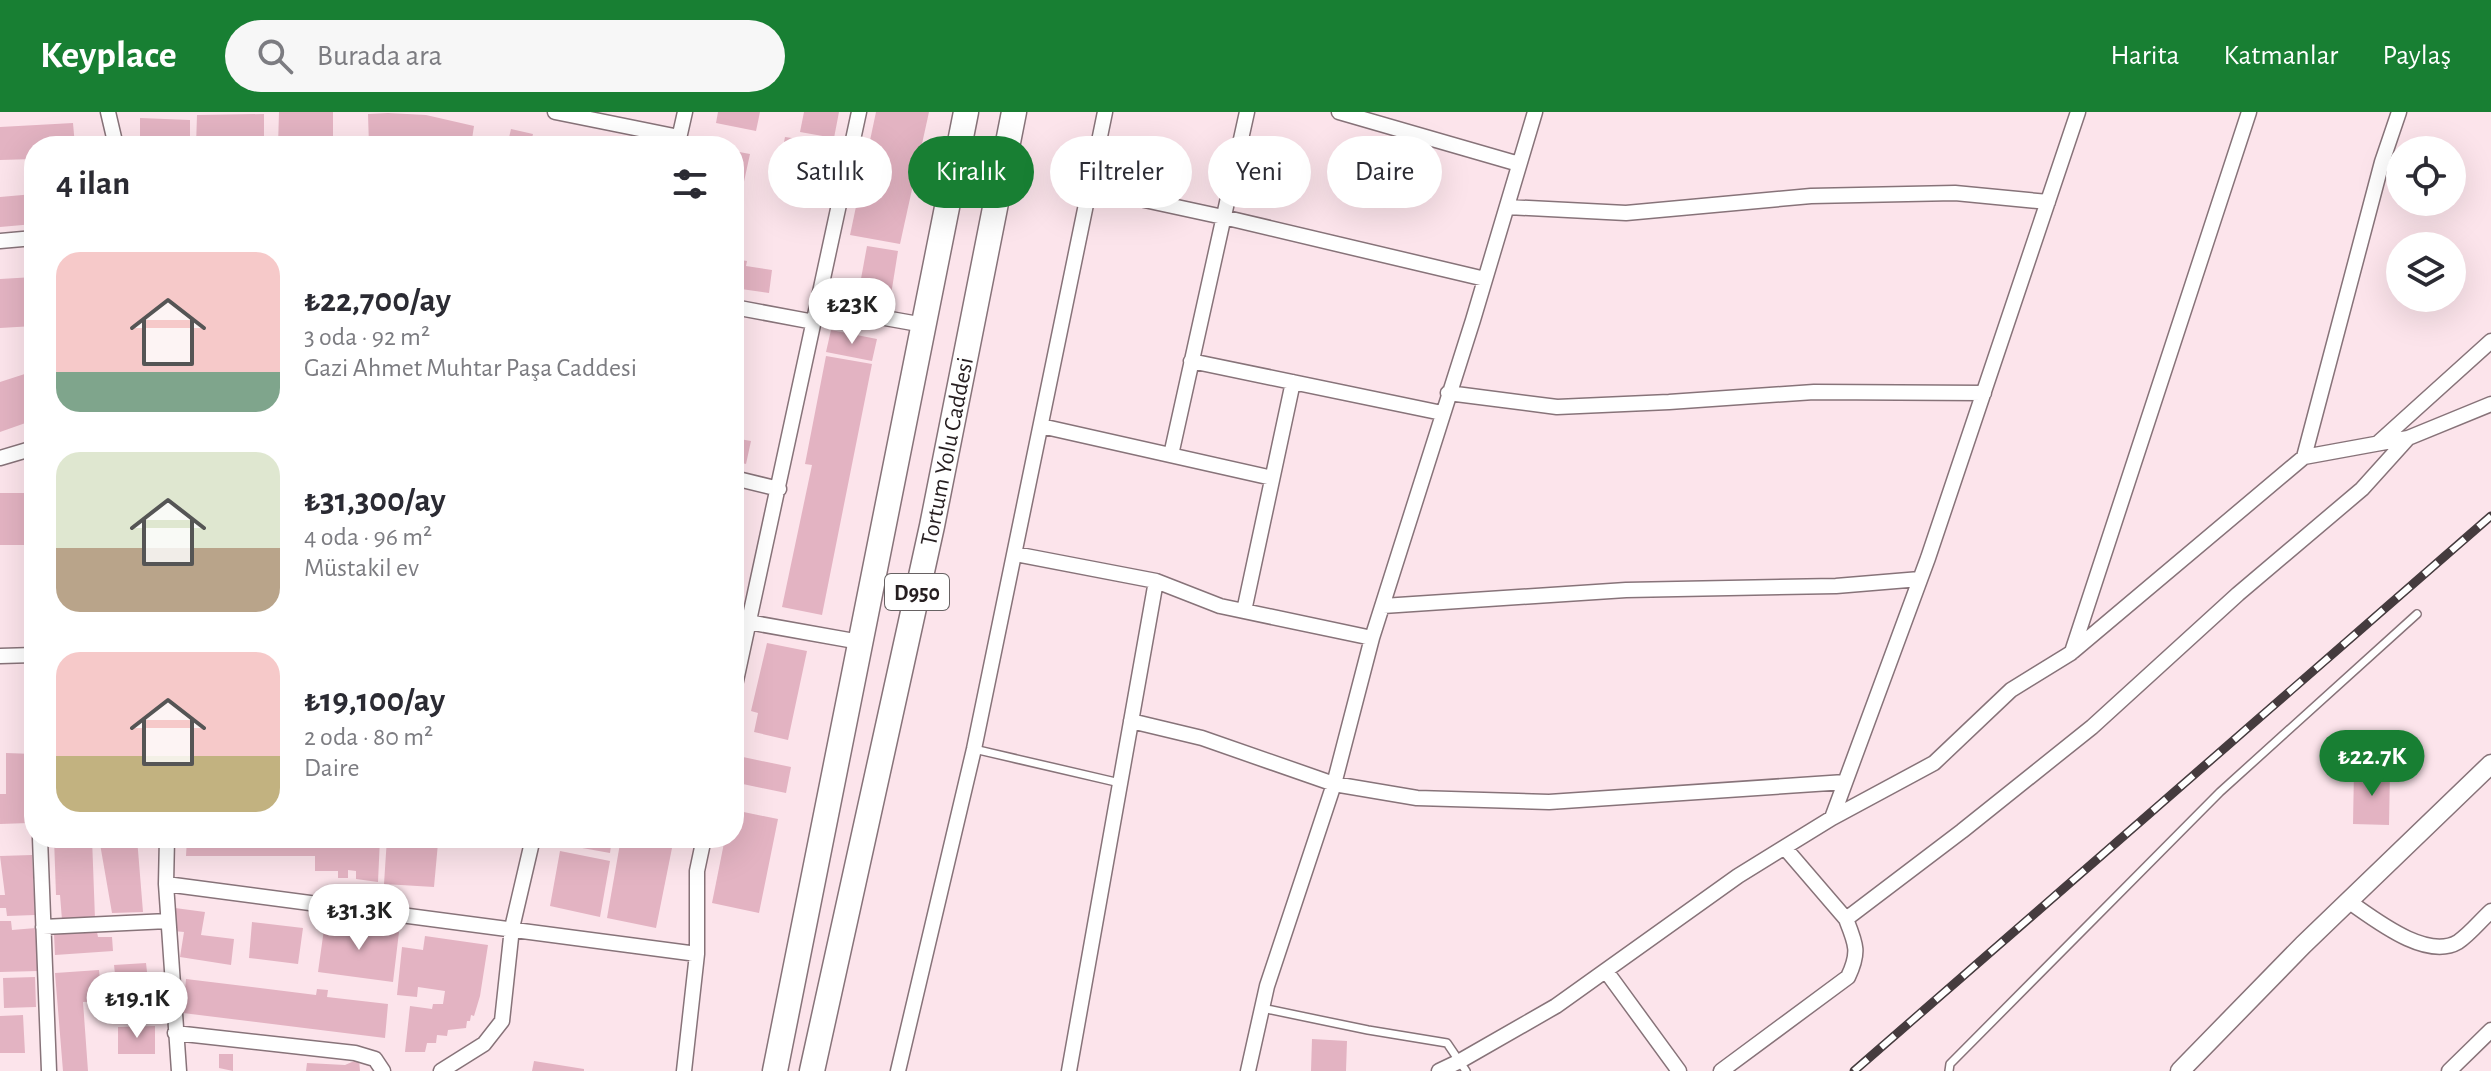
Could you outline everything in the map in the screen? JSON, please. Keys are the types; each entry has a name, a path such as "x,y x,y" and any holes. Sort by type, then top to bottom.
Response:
{"highway":[{"name":"Tortum Yolu Caddesi","path":"775,1071 966,112"},
{"name":"Tortum Yolu Caddesi","path":"812,1071 932,526 1014,112"}],"street":[{"path":"108,112 114,136"},
{"path":"555,112 657,136"},
{"path":"679,136 685,112"},
{"path":"744,641 859,112"},
{"path":"1100,136 1105,112"},
{"path":"1171,455 1247,112"},
{"path":"1339,112 1519,164"},
{"path":"1248,1071 1267,986 1334,784 1372,638 1535,112"},
{"path":"1832,818 1920,579 2078,112"},
{"path":"2071,653 2249,112"},
{"path":"2304,457 2382,162 2399,112"},
{"path":"1507,207 1626,213 1811,196 1955,193 2048,202"},
{"path":"898,1071 974,749 1085,208"},
{"path":"1181,208 1485,279"},
{"path":"0,241 24,239"},
{"path":"818,306 924,325"},
{"path":"744,309 814,322"},
{"path":"2377,444 2491,341"},
{"path":"1191,361 1442,413"},
{"path":"1244,611 1293,382"},
{"path":"1448,393 1557,407 1814,392 1984,393"},
{"path":"1439,1071 1463,1066 1556,1006 1738,876 1832,818 1934,763 2011,690 2071,653 2304,457 2408,438 2491,404"},
{"path":"1041,426 1272,478"},
{"path":"1846,919 2092,727 2238,594 2362,489 2408,438"},
{"path":"0,458 24,451"},
{"path":"744,480 779,489"},
{"path":"1015,554 1156,581 1220,606 1372,638"},
{"path":"1383,606 1626,590 1836,586 1920,579"},
{"path":"1069,1071 1156,581"},
{"path":"748,622 860,642"},
{"path":"0,656 24,655"},
{"path":"1131,721 1202,738 1334,784 1417,798 1549,802 1845,782"},
{"path":"2180,1071 2348,901 2491,764"},
{"path":"40,848 49,1071"},
{"path":"167,848 168,921 179,1071"},
{"path":"441,1071 484,1044 502,1021 512,928 531,848"},
{"path":"684,1071 697,954 697,871 702,848"},
{"path":"1721,1071 1848,977 1857,959 1856,943 1846,919 1785,848"},
{"path":"166,884 697,954"},
{"path":"2348,901 2401,936 2431,946 2456,943 2491,911"},
{"path":"43,927 168,921"},
{"path":"1606,971 1679,1071"},
{"path":"2449,1071 2491,1030"},
{"path":"175,1033 355,1053 375,1059 383,1071"}],"lane":[{"path":"1949,1071 1950,1064 2220,792 2417,614"},
{"path":"974,749 1120,783"},
{"path":"1262,1008 1447,1043 1463,1066"}],"building":[{"path":"279,112 333,112 333,136 278,136"},
{"path":"718,112 760,112 756,131 716,123"},
{"path":"804,112 839,112 834,136 800,132"},
{"path":"876,112 929,112 924,136 908,136 908,208 900,244 850,235 856,208 892,208 892,136 871,136"},
{"path":"264,114 264,136 196,136 197,115"},
{"path":"368,114 426,115 474,126 472,136 369,136"},
{"path":"140,118 190,120 190,136 140,136"},
{"path":"73,123 74,136 24,136 24,159 0,160 0,127"},
{"path":"511,129 533,134 532,136 509,136"},
{"path":"744,153 750,154 744,182"},
{"path":"24,195 24,225 0,227 0,197"},
{"path":"867,246 898,251 890,301 858,295"},
{"path":"744,261 747,261 746,266 772,270 769,293 744,289"},
{"path":"24,278 24,327 0,328 0,279"},
{"path":"831,330 877,339 872,361 826,352"},
{"path":"826,356 872,364 822,615 782,607 812,465 805,464"},
{"path":"24,374 24,424 0,432 0,382"},
{"path":"744,440 751,441 744,464"},
{"path":"0,493 24,493 24,545 0,545"},
{"path":"767,643 807,651 788,740 754,732 758,713 751,711"},
{"path":"6,753 24,754 24,823 0,824 0,794 6,794"},
{"path":"744,757 791,767 786,793 744,784"},
{"path":"2354,770 2390,771 2389,825 2353,824"},
{"path":"744,812 778,819 759,913 712,903 723,848 744,848"},
{"path":"54,848 92,848 95,919 62,920 60,895 56,895"},
{"path":"101,848 138,848 143,912 112,913"},
{"path":"186,848 380,848 378,882 356,879 356,871 348,870 348,878 338,878 338,871 315,871 315,856 186,856"},
{"path":"386,848 438,848 434,887 384,884"},
{"path":"582,848 611,848 610,853"},
{"path":"619,848 672,848 656,928 607,918"},
{"path":"560,851 610,861 600,917 550,906"},
{"path":"32,855 35,915 7,916 6,908 0,908 0,895 5,895 0,856"},
{"path":"175,908 205,912 201,935 234,939 231,965 180,957 184,932 173,931"},
{"path":"0,921 11,921 12,930 36,928 38,971 0,972"},
{"path":"252,922 303,928 298,964 249,958"},
{"path":"325,922 399,932 393,982 318,972"},
{"path":"97,932 98,937 112,937 113,951 55,955 54,934"},
{"path":"425,936 488,945 480,996 474,1016 471,1015 470,1021 467,1021 466,1028 448,1030 447,1036 437,1035 436,1043 427,1043 425,1052 405,1052 410,1006 432,1009 433,1004 443,1004 445,991 418,987 417,997 397,995 402,947 423,950"},
{"path":"146,963 152,1016 120,1018 114,965"},
{"path":"99,970 102,1001 83,1002 88,1071 63,1071 55,973"},
{"path":"35,977 36,1007 4,1008 3,978"},
{"path":"186,979 316,995 317,989 328,990 327,997 388,1004 385,1038 183,1013"},
{"path":"23,1015 25,1053 0,1053 0,1016"},
{"path":"155,1026 155,1054 118,1054 118,1027"},
{"path":"1312,1039 1347,1041 1346,1071 1311,1071"},
{"path":"219,1054 233,1054 233,1071 219,1068"},
{"path":"359,1059 360,1071 306,1071 307,1063 345,1065"},
{"path":"534,1061 584,1069 584,1071 532,1071"}],"railway":[{"path":"1854,1071 2491,516"}]}
